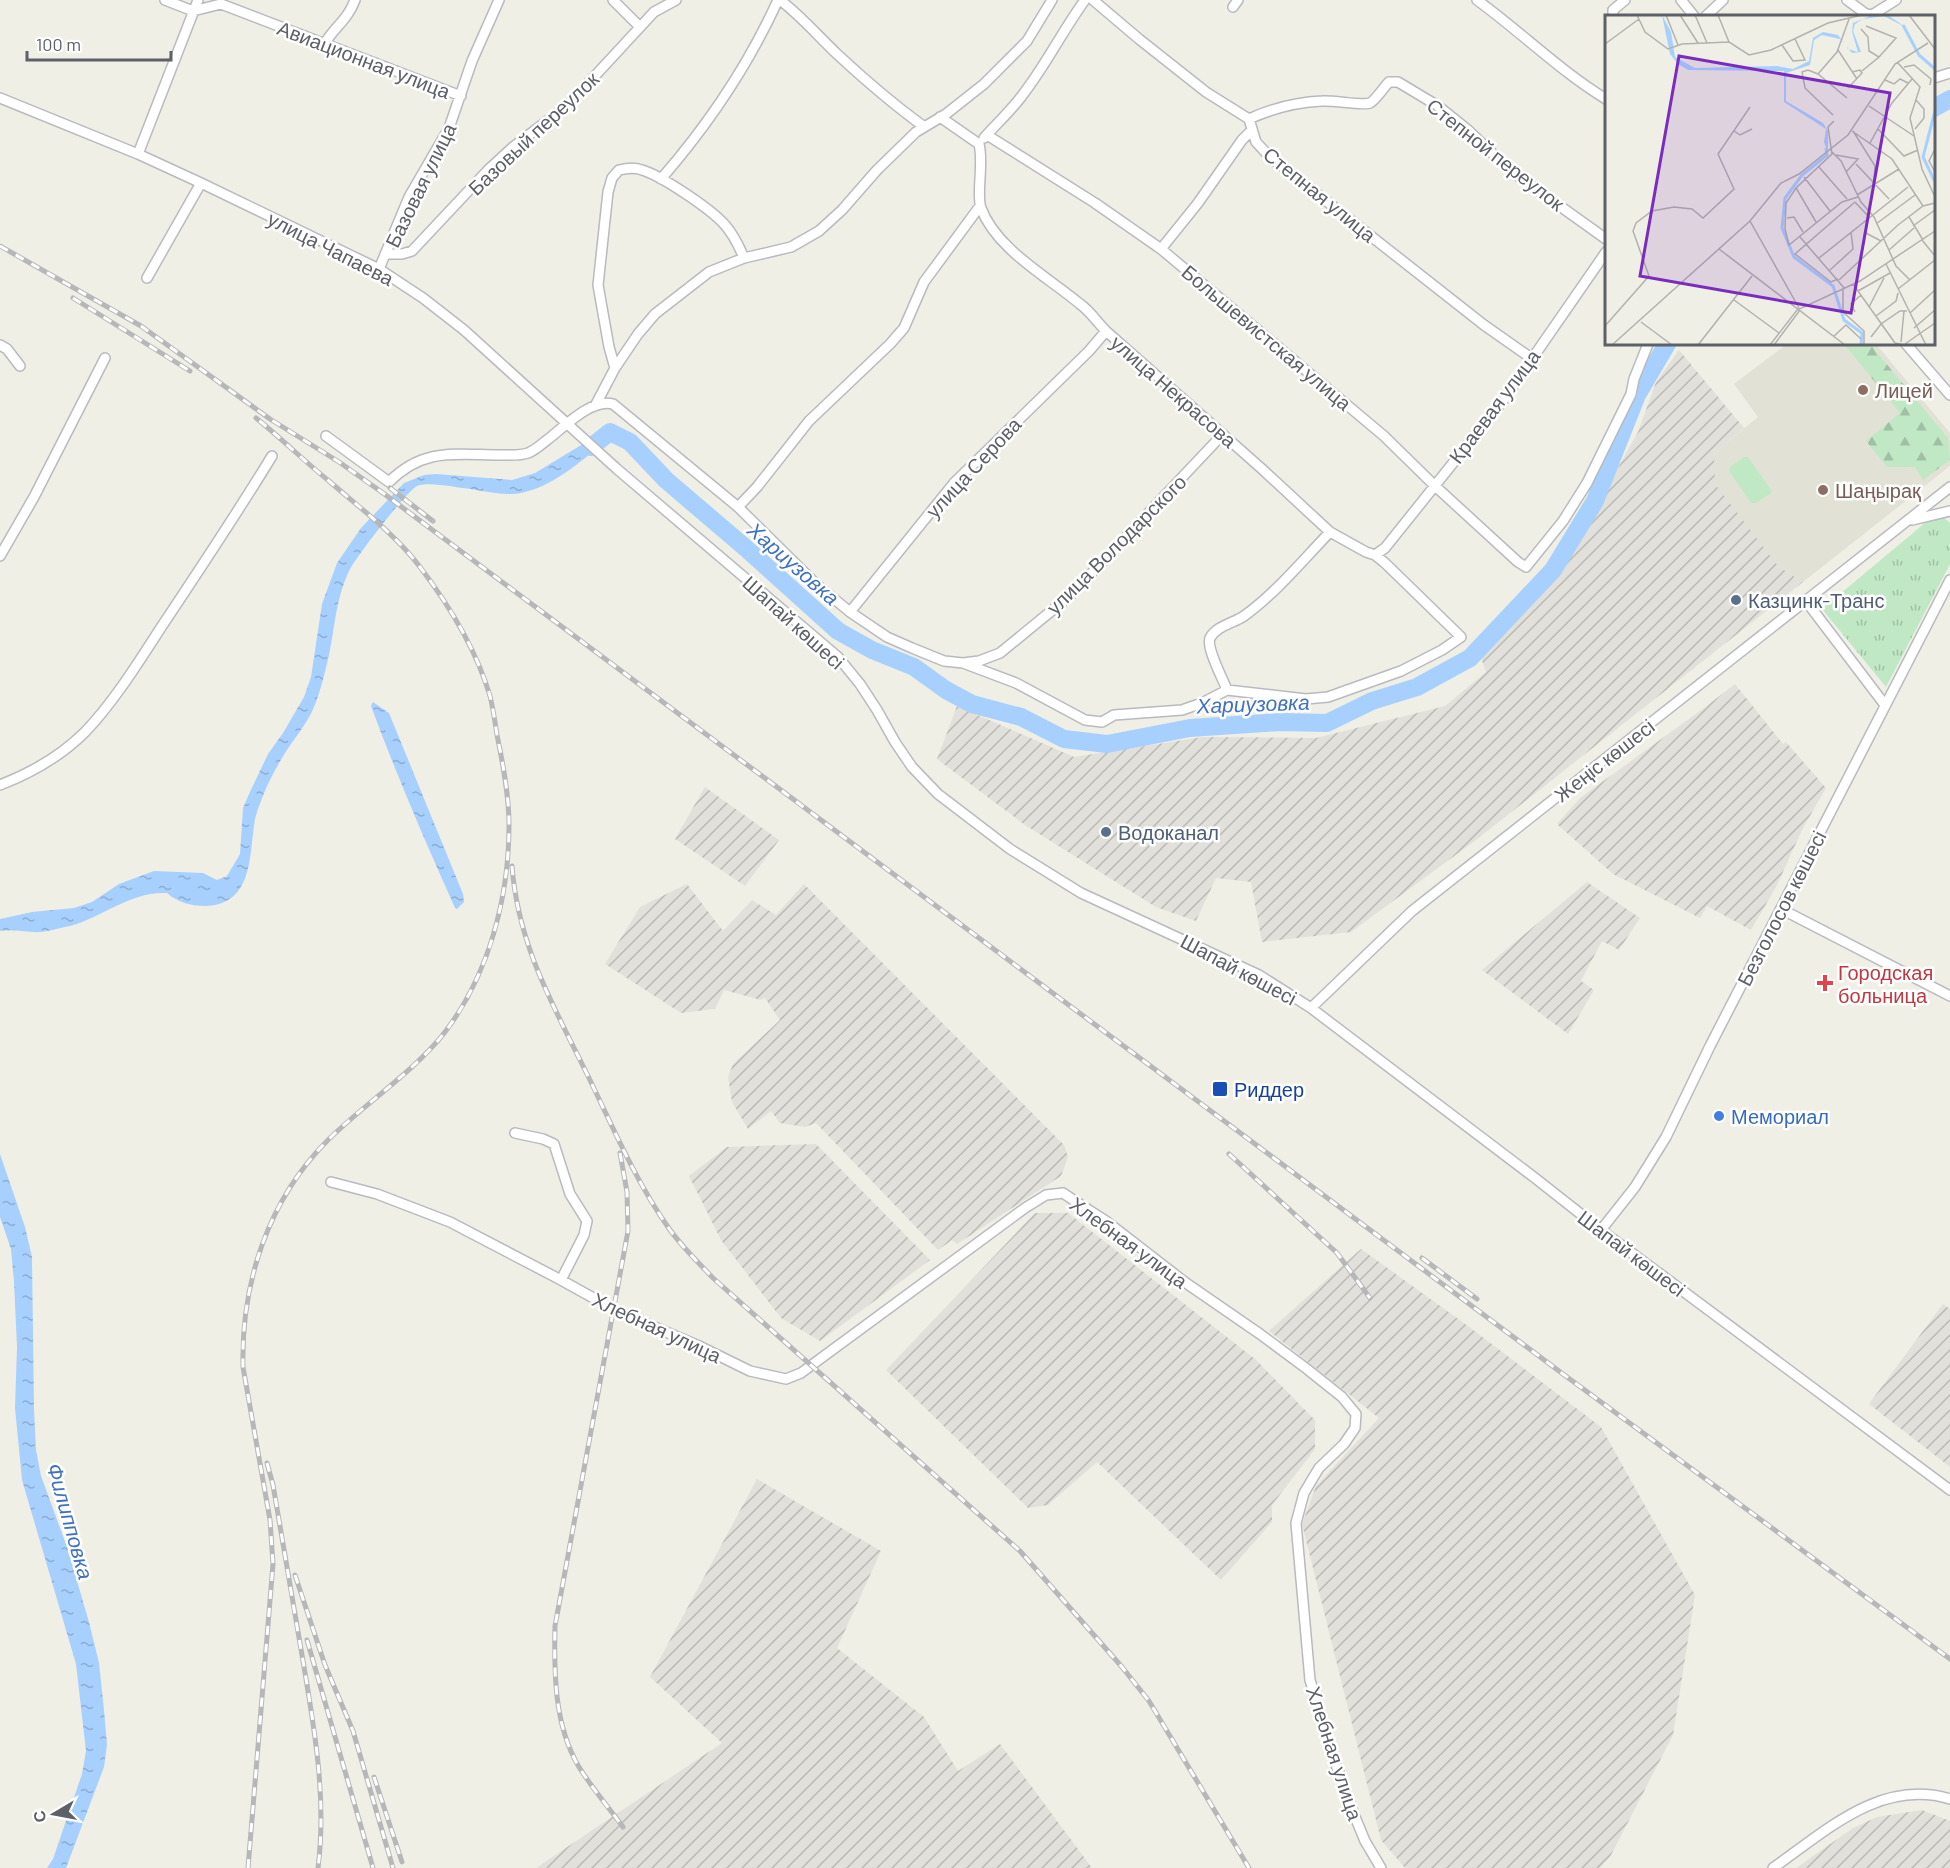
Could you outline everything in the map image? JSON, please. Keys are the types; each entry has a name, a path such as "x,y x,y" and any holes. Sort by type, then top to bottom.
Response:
{"street":[{"path":"165,0 194,11"},
{"path":"138,154 198,0"},
{"path":"325,43 331,33 345,21 355,0"},
{"name":"Базовая улица","path":"379,269 409,197 450,128 472,61 499,0"},
{"path":"613,0 639,26"},
{"name":"Базовый переулок","path":"385,254 402,254 412,250 488,170 513,147 568,105 639,26 654,12 676,0"},
{"path":"661,179 700,132 724,97 779,0 795,11 882,95 923,126"},
{"path":"326,436 389,482 400,471 415,462 439,454 529,453 566,423 595,406 615,368 655,314 709,272 744,258 791,247 819,231 923,126 940,117 984,84 1027,41 1052,0"},
{"path":"979,144 1023,94 1085,0"},
{"path":"1093,0 1138,39 1206,92 1249,119"},
{"path":"1477,0 1584,86 1605,98"},
{"path":"1614,15 1613,10 1625,0"},
{"path":"1681,0 1693,15"},
{"path":"1707,15 1722,0"},
{"path":"1847,0 1866,14 1872,15 1896,0"},
{"name":"Авиационная улица","path":"194,11 221,4 461,96"},
{"path":"1935,78 1950,74"},
{"name":"Степной переулок","path":"1249,119 1287,107 1320,101 1363,104 1372,102 1389,82 1398,82 1438,106 1468,130 1511,171 1605,238"},
{"name":"улица Чапаева","path":"0,98 138,154 379,269 423,298 464,330 617,469"},
{"path":"738,507 757,487 809,421 904,328 924,282 980,206 982,164 979,144 940,117"},
{"name":"Степная улица","path":"1249,119 1256,142 1269,156 1531,358"},
{"path":"1161,249 1251,131"},
{"name":"Большевистская улица","path":"987,135 1095,203 1161,249 1376,428 1434,485 1526,567 1563,521 1587,483 1631,394 1634,379 1648,345"},
{"path":"615,368 598,285 608,192 612,178 619,170 630,168 642,170 661,179 724,224 737,242 744,258"},
{"path":"147,278 201,183"},
{"name":"улица Некрасова","path":"980,206 991,228 1008,246 1083,305 1106,331 1330,532 1375,555 1461,637 1442,650 1401,671 1328,696 1306,699 1227,690"},
{"name":"Краевая улица","path":"1375,555 1385,548 1505,398 1605,253"},
{"name":"улица Серова","path":"850,612 954,483 1089,351 1106,331"},
{"path":"0,345 8,349 20,366"},
{"path":"1907,345 1950,395"},
{"path":"0,556 34,497 105,358"},
{"name":"улица Володарского","path":"595,406 606,402 613,404 738,507 815,583 850,612 887,637 944,661 963,663 979,662 1000,653 1072,594 1222,434"},
{"path":"0,785 22,776 60,754 85,732 153,641 272,456"},
{"name":"Шапай көшесі","path":"617,469 838,657 860,684 912,767 938,794 1010,849 1081,893 1259,975 1311,1008 1601,1230 1950,1490"},
{"name":"Жеңіс көшесі","path":"1311,1008 1412,911 1950,487"},
{"name":"Жеңіс көшесі","path":"1907,522 1950,511"},
{"path":"963,663 1016,683 1085,720 1102,722 1114,716 1182,710 1203,704 1227,690 1209,646 1211,638 1218,630 1244,616 1270,594 1330,532"},
{"name":"Безголосов көшесі","path":"1601,1230 1635,1187 1665,1137 1950,579"},
{"path":"1806,602 1885,705"},
{"path":"1781,909 1950,996"},
{"path":"515,1133 543,1138 554,1144 570,1194 587,1221 584,1235 561,1280"},
{"name":"Хлебная улица","path":"331,1182 377,1194 450,1222 615,1310 750,1371 786,1379 801,1373 1025,1208 1046,1195 1063,1193 1106,1221 1186,1283 1306,1369 1341,1397 1356,1414 1355,1428 1344,1444 1319,1468 1304,1493 1296,1523 1310,1680 1334,1759 1357,1821 1365,1841 1381,1868"},
{"path":"1773,1868 1845,1818 1876,1801 1901,1794 1936,1795 1950,1799"}],"shaded area":[{"path":"1786,345 1877,345 1950,433 1950,466 1803,582 1778,566 1715,484 1714,453 1758,417 1734,384"},
{"path":"1679,350 1744,428 1714,453 1778,566 1803,582 1476,840 1351,932 1262,942 1251,882 1216,878 1196,921 1156,907 1025,825 937,759 957,706 1074,757 1203,737 1316,738 1445,706 1486,672 1481,658 1556,578 1638,432 1656,382"},
{"path":"1735,684 1783,744 1786,742 1826,788 1803,828 1776,887 1751,930 1707,906 1700,918 1613,874 1557,824 1580,798"},
{"path":"705,787 779,840 745,886 675,839"},
{"path":"1587,882 1640,918 1619,950 1602,941 1581,981 1594,990 1568,1034 1482,970"},
{"path":"687,884 723,931 752,900 776,915 804,884 1064,1145 1068,1157 1061,1176 957,1244 952,1240 938,1250 816,1123 805,1127 780,1123 771,1111 748,1129 732,1102 728,1077 733,1064 780,1020 765,998 761,1000 724,990 715,1009 681,1013 605,964 640,907"},
{"path":"816,1144 930,1260 820,1341 781,1318 721,1240 689,1176 727,1147"},
{"path":"1035,1213 1068,1213 1255,1359 1315,1420 1315,1449 1272,1505 1272,1522 1221,1580 1097,1462 1048,1505 1028,1508 886,1370"},
{"path":"1361,1249 1468,1326 1601,1427 1695,1595 1673,1735 1610,1857 1600,1868 1405,1868 1381,1840 1302,1524 1316,1486 1379,1418 1269,1331"},
{"path":"1943,1304 1950,1309 1950,1467 1869,1404"},
{"path":"757,1479 881,1551 837,1648 924,1717 958,1771 1000,1744 1092,1868 536,1868 722,1743 650,1677"},
{"path":"1922,1810 1950,1821 1950,1868 1796,1868 1853,1828 1877,1817"}],"green space":[{"path":"1845,345 1871,345 1948,438 1950,460 1923,480 1915,467 1887,467 1866,441 1900,413"},
{"path":"1744,457 1748,457 1771,490 1771,493 1756,503 1751,503 1729,471 1730,467"},
{"path":"1938,512 1950,523 1950,564 1886,687 1822,609"}],"water":[{"path":"606,430 612,437 549,483 518,493 505,494 443,485 417,486 381,526 353,564 345,581 323,681 316,701 308,719 279,763 264,793 255,819 246,875 241,887 233,897 221,903 200,906 180,901 167,893 154,893 129,900 70,926 38,932 0,931 0,919 32,912 74,908 92,902 119,884 154,871 203,873 217,880 227,876 240,854 243,808 249,794 268,754 304,697 311,677 322,604 337,563 361,528 404,483 424,475 512,480 535,473"},
{"path":"373,702 389,713 463,894 464,902 457,909 401,782 371,706"},
{"path":"0,1154 25,1227 32,1257 36,1450 41,1476 67,1547 89,1622 99,1663 104,1710 107,1745 104,1767 66,1868 47,1868 53,1859 82,1774 86,1751 76,1664 22,1480 15,1408 17,1347 14,1282 11,1249 0,1217"}],"waterway":[{"name":"Хариузовка","path":"1935,107 1950,99"},
{"name":"Хариузовка","path":"591,447 610,432 630,442 666,480 838,631 872,650 914,667 946,690 972,704 1021,717 1064,739 1107,744 1190,728 1281,722 1327,723 1372,701 1417,687 1470,658 1553,570 1595,501 1637,395 1666,345"}],"railway":[{"path":"0,246 141,326 270,419 339,462 383,493 1563,1374 1950,1659"},
{"path":"73,298 190,371"},
{"path":"248,1868 273,1564 270,1520 243,1367 247,1305 253,1274 274,1216 289,1189 307,1164 328,1140 433,1047 474,985 494,934 500,907 505,880 509,825 505,780 490,696 477,661 451,612 420,567 400,543 256,418"},
{"path":"390,488 433,521"},
{"path":"512,866 521,922 539,974 634,1171 673,1234 713,1278 1020,1551 1149,1701 1249,1868"},
{"path":"620,1153 627,1192 628,1231 555,1626 555,1644 557,1698 571,1751 584,1775 623,1827"},
{"path":"1229,1154 1337,1253 1370,1298"},
{"path":"1422,1258 1477,1299"},
{"path":"267,1463 273,1485 315,1735 321,1815 318,1868"},
{"path":"295,1575 325,1665 353,1731 393,1868"},
{"path":"307,1640 373,1868"},
{"path":"374,1777 402,1862"}],"place":[{"name":"Лицей","path":"1863,390"},
{"name":"Шаңырақ","path":"1823,490"},
{"name":"Казцинк-Транс","path":"1736,600"},
{"name":"Водоканал","path":"1106,832"},
{"name":"Городская больница","path":"1825,983"},
{"name":"Риддер","path":"1220,1089"},
{"name":"Мемориал","path":"1719,1116"}],"water label":[{"name":"Филипповка","path":"71,1521"}]}
